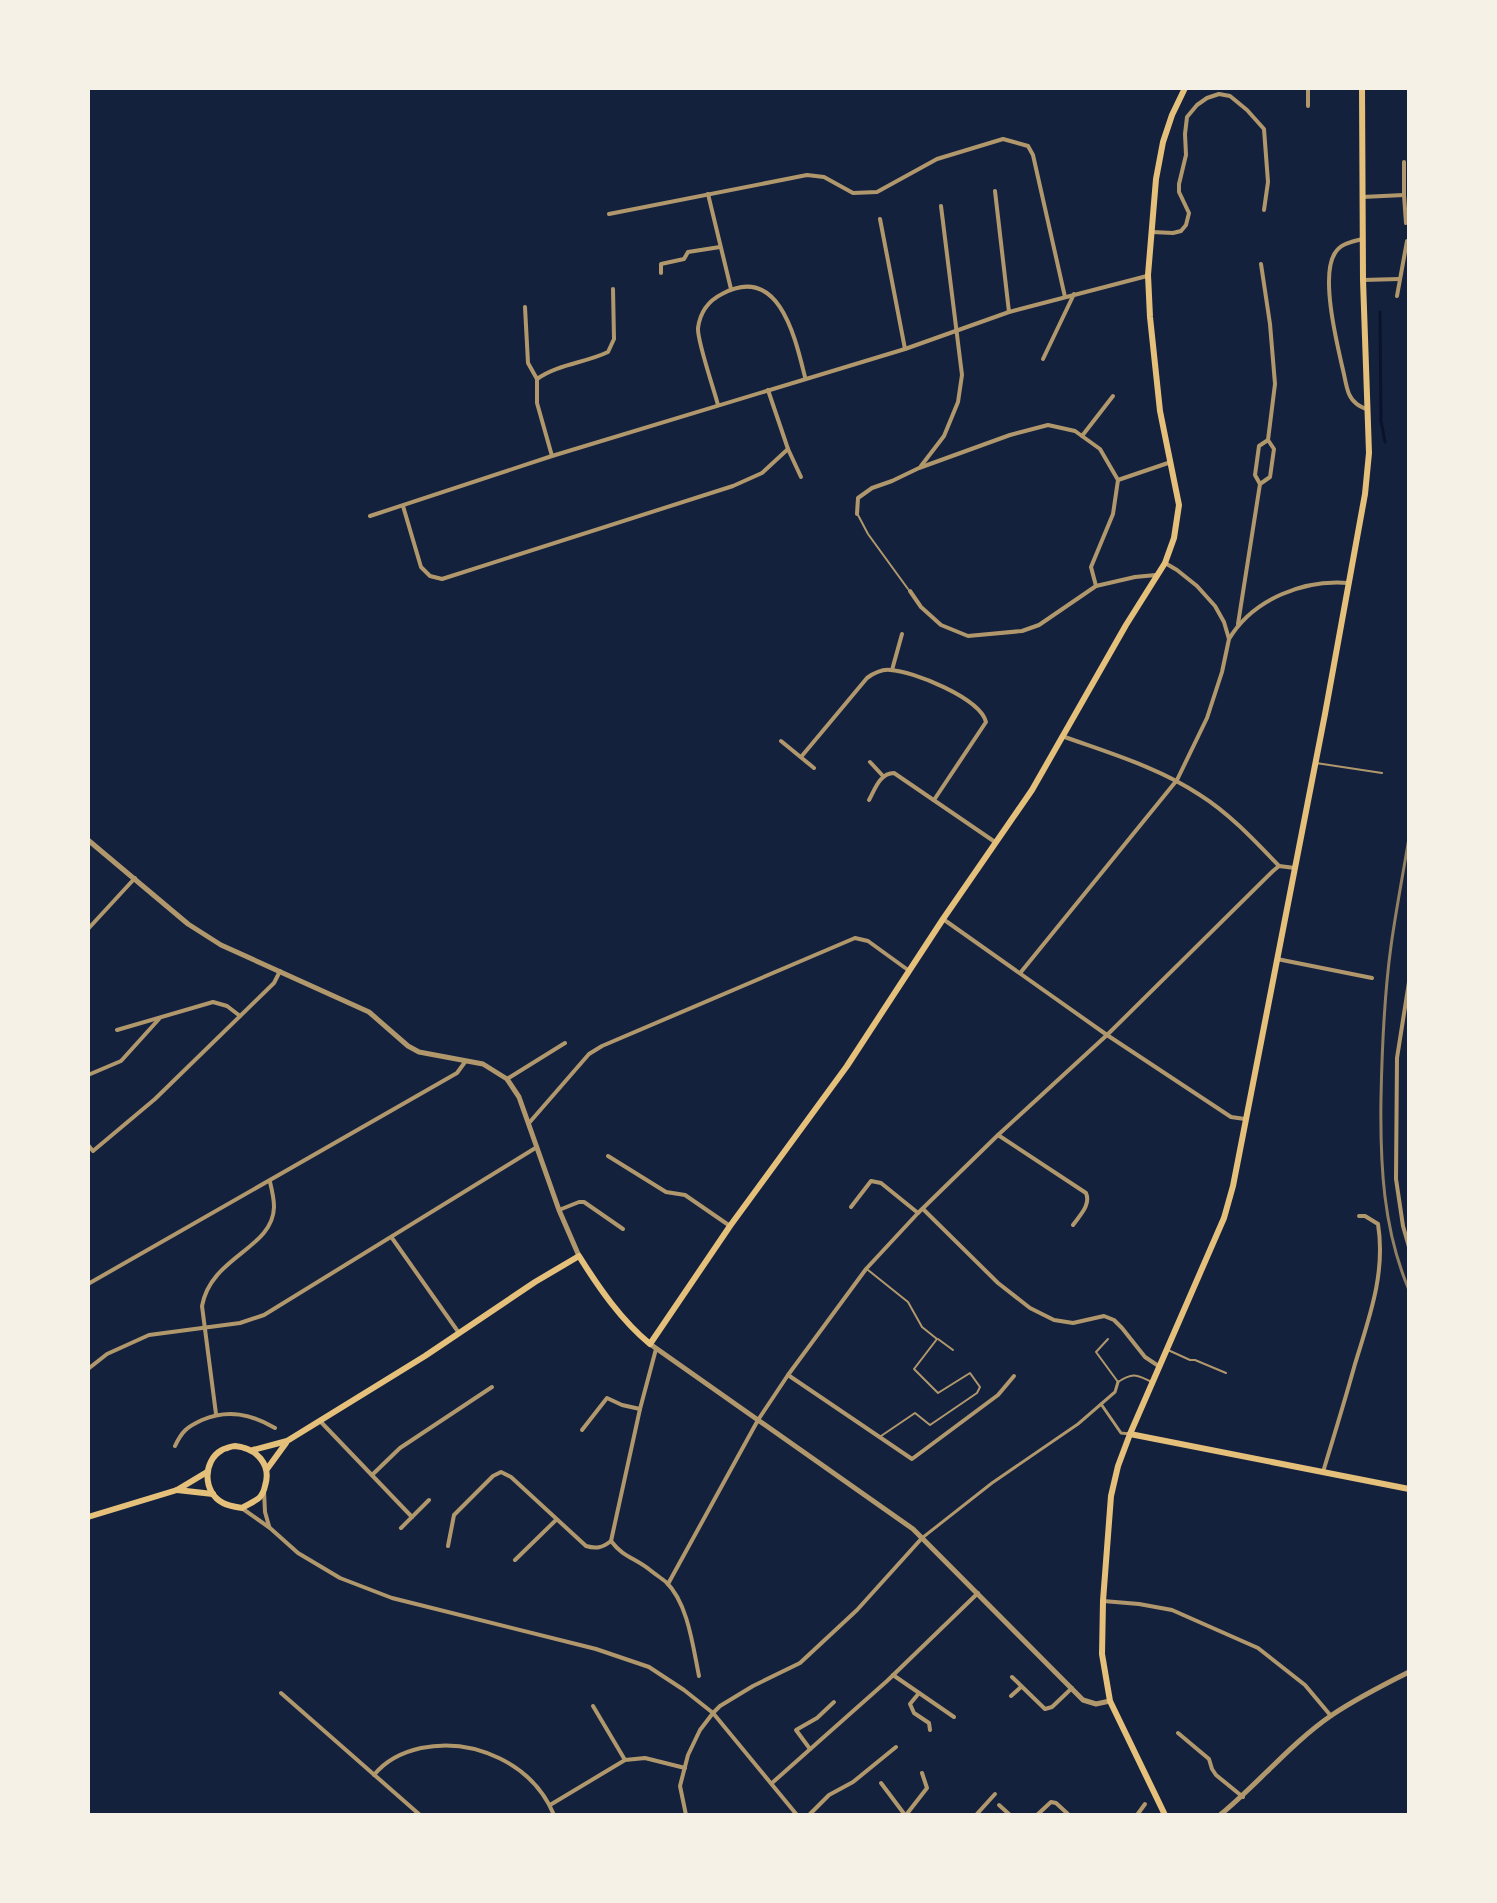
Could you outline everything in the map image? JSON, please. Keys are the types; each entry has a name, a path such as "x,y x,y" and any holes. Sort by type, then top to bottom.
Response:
{"main road":[{"path":"253,1450 267,1469 264,1491 259,1498 242,1508 226,1505 213,1494 208,1484 207,1472 214,1456 235,1446 253,1450 287,1441 579,1256 618,1311 653,1347 730,1226 847,1066 1032,790 1165,563 1174,538 1179,505 1160,411 1148,275 1156,179 1163,142 1185,88"},
{"path":"1165,1812 1110,1701 1102,1654 1111,1496 1130,1434 1224,1218 1235,1180 1365,494 1369,453 1363,280 1362,88"},
{"path":"1130,1434 1409,1489"},
{"path":"267,1469 287,1441"},
{"path":"88,1517 177,1490 207,1472"},
{"path":"177,1490 213,1494"}],"street":[{"path":"1308,88 1308,106"},
{"path":"1152,232 1173,233 1181,231 1186,225 1189,213 1179,192 1179,184 1186,155 1187,117 1197,105 1219,94 1230,96 1264,129 1268,182 1264,210"},
{"path":"609,214 807,175 824,177 853,193 877,192 937,159 1003,139 1028,146 1033,155 1065,297"},
{"path":"1404,162 1406,223"},
{"path":"995,191 1009,312"},
{"path":"708,194 731,289"},
{"path":"1362,197 1404,195"},
{"path":"919,468 944,436 958,402 962,375 941,206"},
{"path":"880,219 905,349"},
{"path":"1363,239 1345,244 1336,251 1330,263 1329,279 1336,337 1349,395 1357,405 1368,410"},
{"path":"1397,296 1407,241"},
{"path":"661,273 661,264 684,259 688,252 720,247"},
{"path":"1260,484 1270,477 1274,449 1268,440 1275,384 1261,264"},
{"path":"370,516 552,456 905,349 1009,312 1148,275"},
{"path":"1363,280 1399,279"},
{"path":"718,405 697,331 701,314 712,299 731,289 754,287 771,295 786,316 795,337 805,378"},
{"path":"537,379 547,372 608,352 614,339 613,289"},
{"path":"1043,359 1074,294"},
{"path":"525,307 528,363 537,379 537,403 552,456"},
{"path":"768,390 801,477"},
{"path":"1082,436 1113,396"},
{"path":"857,514 858,498 872,488 919,468 1010,435 1048,425 1075,431 1100,449 1118,480 1113,514 1091,567 1096,586"},
{"path":"1021,972 1177,780 1207,718 1229,639 1238,624 1260,484 1255,475 1259,446 1268,440"},
{"path":"403,505 421,567 430,576 442,579 733,486 762,473 788,449"},
{"path":"1118,480 1171,462"},
{"path":"1165,563 1197,586 1215,606 1229,639"},
{"path":"910,591 921,607 941,625 968,636 1022,631 1039,625 1096,586 1156,575"},
{"path":"1238,624 1289,591 1332,581 1349,583"},
{"path":"892,670 902,634"},
{"path":"801,757 874,673 892,670 946,687 982,712 985,716 984,726 934,800"},
{"path":"1062,736 1177,780 1224,813 1279,866 1295,868"},
{"path":"781,741 814,768"},
{"path":"870,762 883,776"},
{"path":"869,800 883,776 894,773 996,844"},
{"path":"88,840 201,933 221,945 369,1012 419,1052 483,1064 507,1079 519,1097 559,1210 579,1256"},
{"path":"668,1584 758,1420 866,1269 918,1213 1107,1035 1279,866"},
{"path":"88,929 135,878"},
{"path":"943,919 1107,1035 1231,1117 1245,1119"},
{"path":"529,1123 589,1054 602,1046 855,938 868,941 910,971"},
{"path":"1277,959 1372,978"},
{"path":"88,1145 93,1151 155,1099 274,983 280,971"},
{"path":"1409,982 1397,1058 1396,1179 1409,1247"},
{"path":"117,1030 213,1002 227,1006 240,1016"},
{"path":"88,1075 121,1061 161,1018"},
{"path":"507,1079 565,1043"},
{"path":"88,1284 457,1073 465,1062"},
{"path":"998,1135 1086,1193 1087,1205 1075,1217 1073,1225"},
{"path":"88,1369 107,1354 149,1335 240,1323 264,1315 537,1147"},
{"path":"608,1156 666,1192 685,1195 730,1226"},
{"path":"216,1414 202,1306 205,1292 228,1262 258,1240 269,1225 274,1205 270,1180"},
{"path":"851,1207 871,1181 881,1183 918,1213"},
{"path":"559,1210 584,1202 623,1229"},
{"path":"923,1209 998,1283 1030,1308 1064,1322 1104,1316 1114,1320 1145,1357 1160,1367"},
{"path":"1323,1472 1367,1326 1381,1263 1378,1224 1359,1216"},
{"path":"392,1238 459,1333"},
{"path":"448,1546 454,1515 493,1476 501,1472 511,1477 586,1546 595,1549 611,1541 653,1347 906,1523 1089,1703 1110,1701"},
{"path":"788,1375 912,1459 998,1395 1014,1376"},
{"path":"686,1815 680,1786 688,1755 700,1730 713,1713 720,1706 800,1663 857,1610 922,1538 992,1483 1078,1424 1115,1392 1118,1382"},
{"path":"372,1475 400,1448 492,1387"},
{"path":"582,1430 607,1398 640,1409"},
{"path":"1101,1403 1121,1433 1130,1434"},
{"path":"175,1446 181,1432 216,1414 234,1413 251,1417 275,1428"},
{"path":"320,1421 412,1517"},
{"path":"264,1491 270,1528"},
{"path":"401,1528 429,1500"},
{"path":"242,1508 298,1553 340,1578 392,1598 596,1649 649,1667 713,1713 797,1815"},
{"path":"515,1560 557,1519"},
{"path":"611,1541 620,1553 641,1563 668,1584 679,1601 691,1635 699,1676"},
{"path":"772,1783 893,1675 978,1593"},
{"path":"1103,1601 1172,1610 1258,1648 1305,1685 1331,1716"},
{"path":"1220,1815 1331,1716 1409,1672"},
{"path":"893,1675 954,1717"},
{"path":"1012,1677 1041,1706 1049,1709 1072,1688"},
{"path":"1011,1696 1021,1687"},
{"path":"281,1693 420,1815"},
{"path":"919,1693 910,1704 914,1713 929,1723 930,1730"},
{"path":"810,1749 796,1730 817,1718 834,1702"},
{"path":"593,1706 625,1760"},
{"path":"1178,1733 1209,1759 1216,1775 1243,1797"},
{"path":"374,1775 397,1756 416,1750 435,1746 472,1749 496,1756 518,1769 535,1785 554,1815"},
{"path":"809,1815 829,1795 853,1782 896,1747"},
{"path":"550,1805 625,1760 645,1758 685,1768"},
{"path":"881,1783 906,1815 927,1788 922,1773"},
{"path":"976,1815 995,1794"},
{"path":"1037,1815 1051,1802 1069,1815"},
{"path":"1137,1815 1145,1804"},
{"path":"999,1805 1010,1815"}],"lane":[{"path":"857,514 910,591"},
{"path":"1315,763 1382,773"},
{"path":"866,1269 908,1302 922,1327 953,1350"},
{"path":"880,1437 915,1413 930,1425 977,1393 980,1387 970,1373 938,1393 914,1369 937,1339"},
{"path":"1108,1339 1096,1352 1118,1382 1130,1375 1153,1382"},
{"path":"1167,1350 1226,1373"}],"waterway":[{"path":"1380,312 1381,421 1385,442"}],"railway":[{"path":"1409,838 1387,984 1381,1123 1388,1220 1409,1290"}]}
